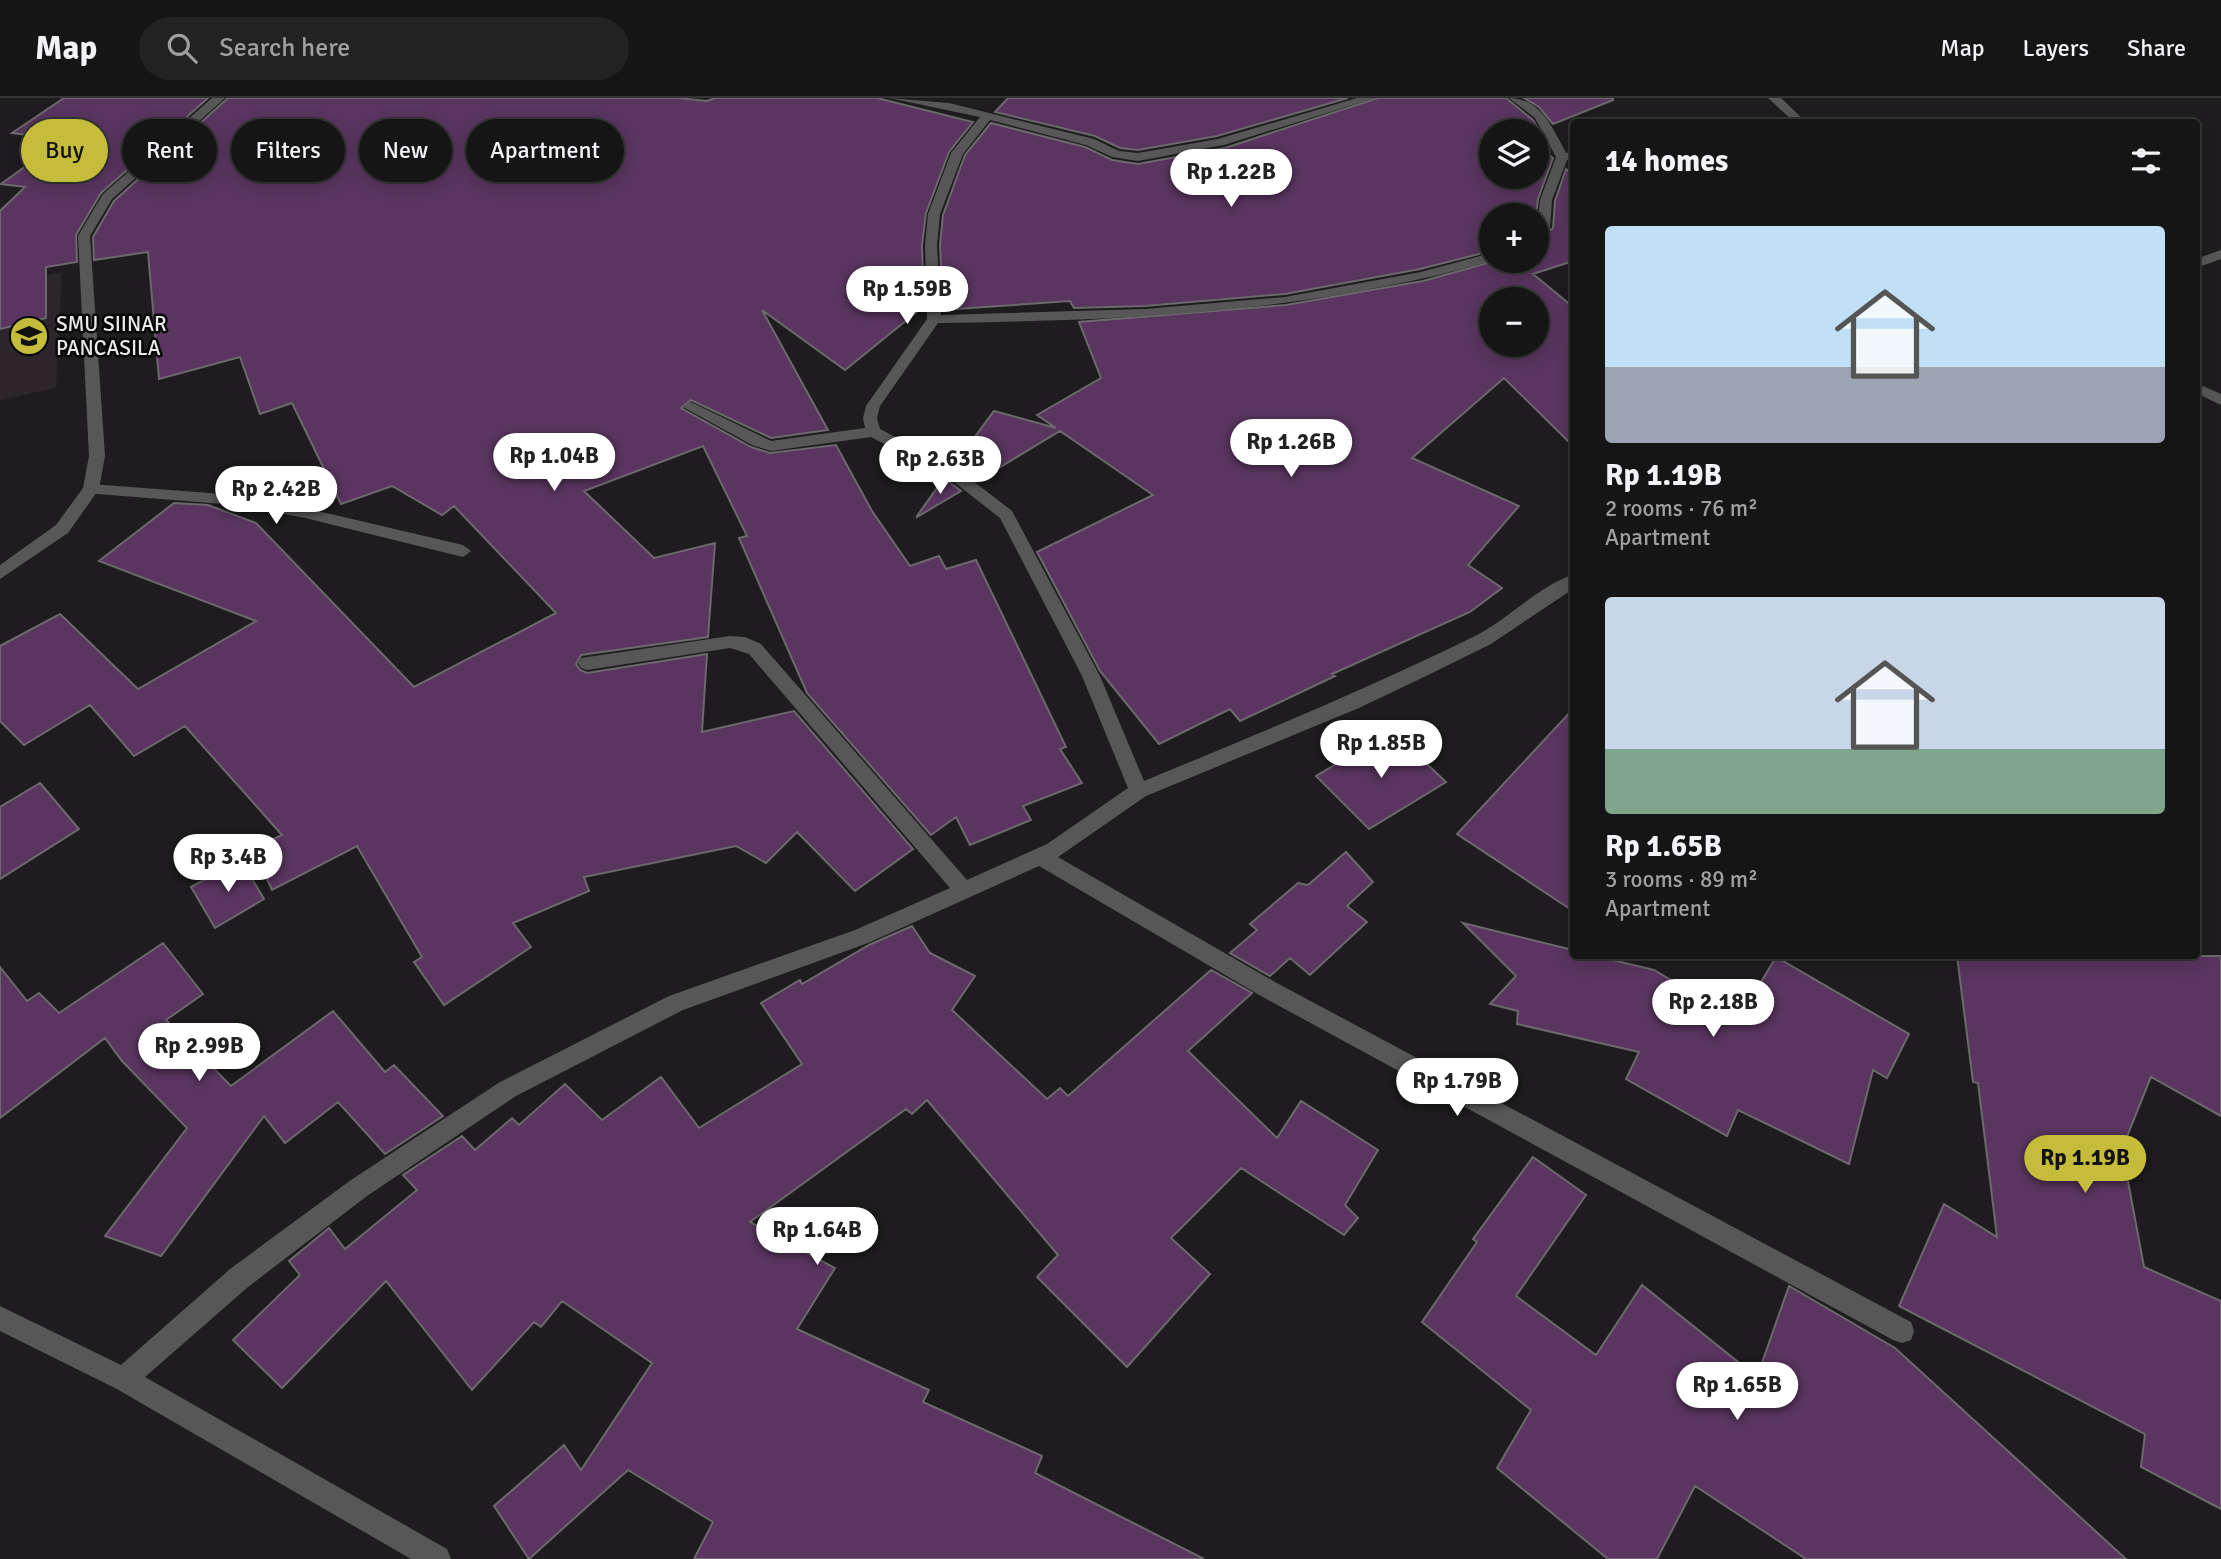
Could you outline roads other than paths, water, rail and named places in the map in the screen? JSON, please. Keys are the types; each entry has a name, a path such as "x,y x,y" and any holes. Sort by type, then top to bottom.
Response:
{"street":[{"path":"0,573 62,529 91,489 97,456 83,236 107,197 219,98"},
{"path":"895,98 987,116 1090,142 1116,154 1138,157 1220,142 1369,98"},
{"path":"1515,98 1540,116 1567,156 1546,203"},
{"path":"1774,98 1797,119"},
{"path":"873,432 870,418 873,406 934,319 934,263 931,245 934,214 957,153 987,116"},
{"path":"2200,262 2221,254"},
{"path":"934,319 1249,305 1368,290 1441,273 1479,261"},
{"path":"2200,389 2221,400"},
{"path":"690,407 757,442 771,446 873,432 954,474 1006,515 1091,676 1139,791"},
{"path":"91,489 236,500 305,513 463,551"},
{"path":"124,1379 249,1269 359,1188 508,1089 676,1003 861,937 1054,850 1139,791 1353,704 1485,639 1570,583"},
{"path":"587,663 730,642 745,643 755,649 964,890"},
{"path":"1040,856 1268,989 1433,1080 1902,1331"},
{"path":"0,1318 124,1379 437,1559"}],"place":[{"name":"SMU SIINAR PANCASILA","path":"29,336"}]}
